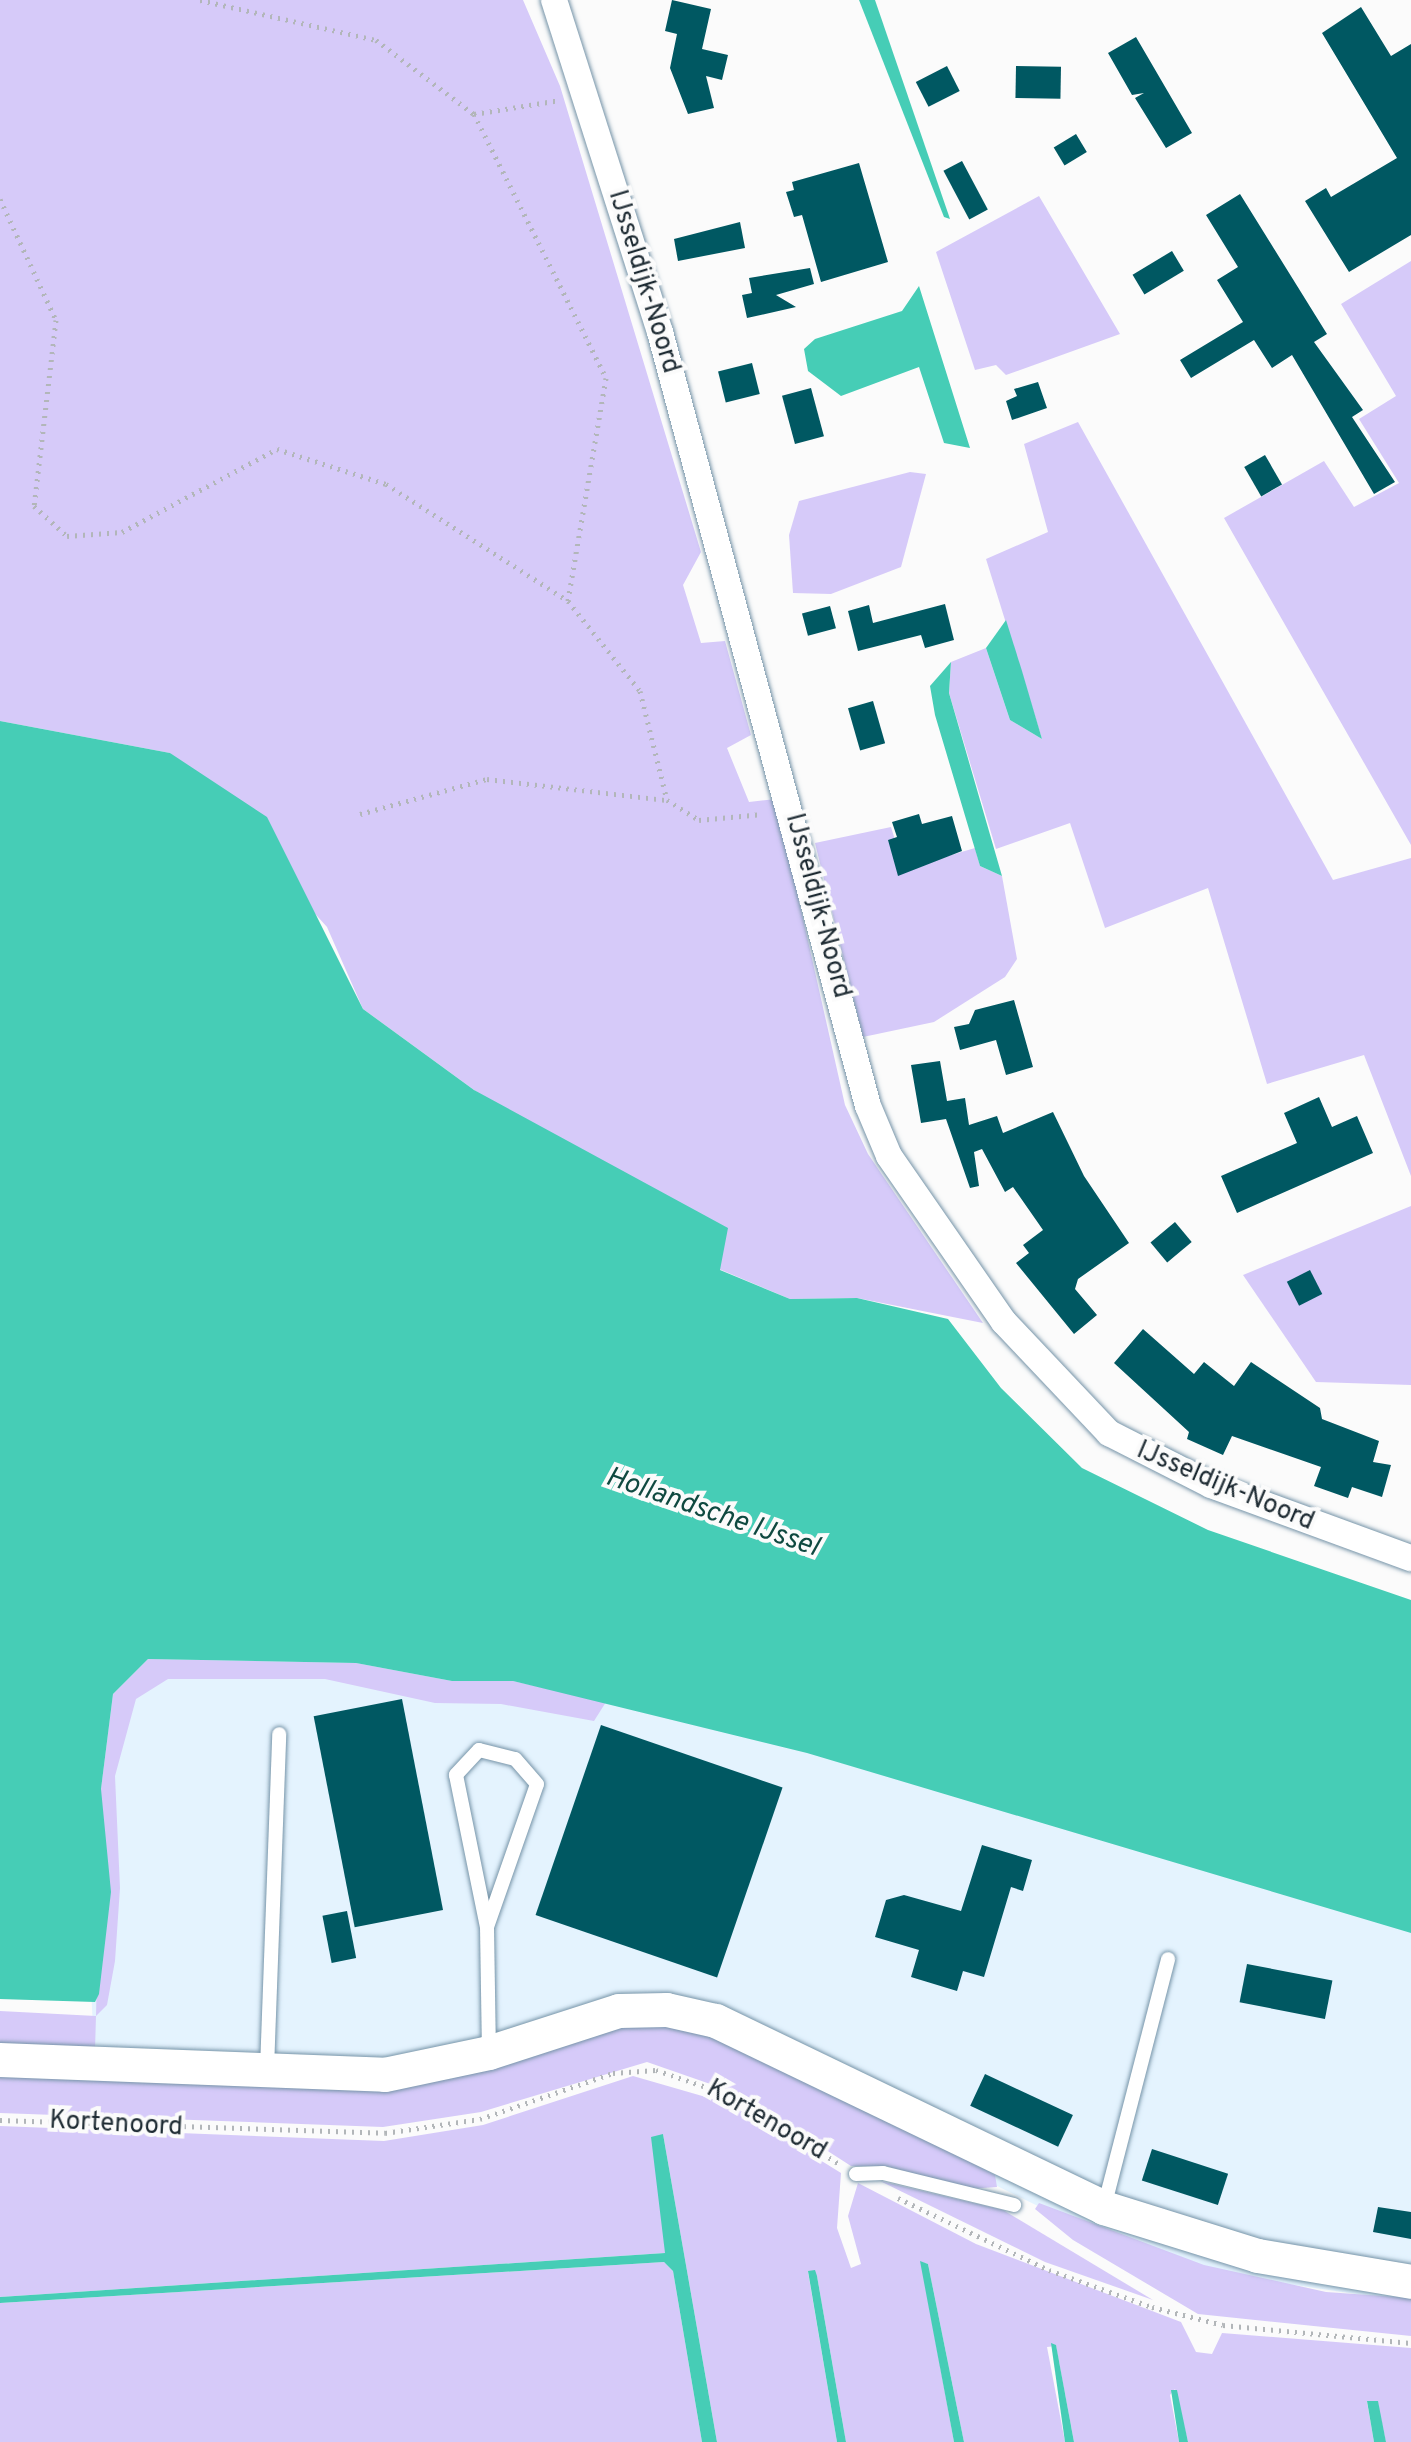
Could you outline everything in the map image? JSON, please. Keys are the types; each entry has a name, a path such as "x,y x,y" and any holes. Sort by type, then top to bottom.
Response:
{"street":[{"name":"IJsseldijk-Noord","path":"554,0 587,95 792,809 868,1106 889,1156 956,1261 1038,1366 1109,1433 1144,1455 1411,1558"},
{"path":"0,2060 267,2074 385,2075 489,2053 619,2011 667,2010 716,2021 1104,2208 1258,2256 1411,2282"}],"lane":[{"path":"267,2074 279,1734"},
{"path":"487,1927 537,1784 515,1759 479,1750 456,1775 487,1927 489,2053"},
{"path":"1104,2208 1168,1959"},
{"path":"856,2174 883,2173 1014,2205"}],"path":[{"path":"200,0 376,40 474,114 606,378 568,601"},
{"path":"474,114 587,95"},
{"path":"0,199 56,320 34,506 67,536 122,532 277,449 386,484 568,601 640,691 667,800"},
{"path":"360,814 487,779 667,800 699,820 792,809"},
{"name":"Kortenoord","path":"0,2120 385,2133 480,2119 613,2073 656,2070 727,2094 856,2174 997,2248 1152,2307 1223,2325 1411,2343"}],"shaded area":[{"path":"0,0 523,0 560,86 701,552 683,585 701,643 725,641 751,735 727,748 749,802 776,799 845,1105 868,1154 983,1323 857,1298 790,1299 719,1269 363,1009 327,927 170,753 0,721"},
{"path":"1039,196 1120,334 1006,375 996,365 975,370 936,252"},
{"path":"1411,261 1411,845 1224,518 1324,461 1354,507 1399,483 1359,419 1396,396 1341,304"},
{"path":"1078,422 1333,880 1411,858 1411,1176 1364,1055 1267,1084 1208,888 1105,928 1070,823 996,849 949,693 951,662 986,648 1010,720 1042,739 986,559 1048,532 1024,444"},
{"path":"910,472 926,474 901,567 831,594 793,593 789,535 799,501"},
{"path":"891,827 904,869 975,848 980,866 1002,876 1017,959 1005,977 934,1022 863,1037 815,843"},
{"path":"1411,1206 1411,1385 1316,1382 1243,1275"},
{"path":"73,1633 453,1649 1411,1914 1411,2302 1199,2271 1046,2210 688,2034 380,2104 96,2087"},
{"path":"148,1659 356,1663 452,1681 513,1681 606,1702 594,1721 501,1704 435,1703 325,1679 168,1679 136,1699 115,1776 120,1888 115,1961 107,2005 96,2016 101,1789 113,1694"},
{"path":"0,2011 96,2016 95,2050 0,2046"},
{"path":"626,2024 689,2028 858,2102 995,2175 997,2187 968,2189 886,2166 851,2166 739,2094 647,2062 481,2112 383,2127 0,2113 0,2072 385,2089 457,2077"},
{"path":"633,2076 730,2104 841,2173 837,2228 851,2268 861,2264 848,2216 858,2183 976,2244 1181,2322 1196,2352 1212,2354 1222,2333 1411,2348 1411,2442 1386,2442 1377,2401 1367,2402 1374,2442 1188,2442 1175,2389 1170,2395 1179,2442 1074,2442 1056,2346 1047,2347 1065,2442 964,2442 928,2264 921,2262 954,2442 846,2442 817,2276 808,2272 837,2442 717,2442 663,2134 665,2253 0,2297 0,2126 384,2141 483,2125"},
{"path":"880,2181 1003,2210 1153,2300 1045,2262"},
{"path":"1039,2203 1204,2265 1326,2292 1411,2298 1411,2336 1198,2314 1073,2240 1035,2209"},
{"path":"664,2262 673,2271 702,2442 0,2442 0,2303"}],"water":[{"path":"859,0 875,0 950,219 944,217"},
{"path":"919,286 970,448 944,443 919,367 841,396 808,371 804,349 815,339 902,311"},
{"path":"1006,620 1042,739 1010,720 986,648"},
{"path":"951,662 949,693 1002,876 980,866 935,715 930,686"},
{"name":"Hollandsche IJssel","path":"0,721 170,753 267,817 363,1009 474,1090 728,1228 720,1270 790,1299 857,1298 948,1319 1001,1388 1082,1468 1208,1530 1411,1600 1411,1933 807,1753 513,1681 452,1681 356,1663 148,1659 113,1694 101,1789 111,1892 99,1994 95,2002 0,1999"},
{"path":"663,2134 717,2442 702,2442 673,2271 664,2262 0,2303 0,2297 665,2253 651,2137"},
{"path":"920,2261 928,2264 964,2442 954,2442"},
{"path":"815,2270 846,2442 837,2442 808,2271"},
{"path":"1051,2343 1056,2345 1074,2442 1065,2442"},
{"path":"1171,2390 1177,2390 1188,2442 1179,2442"},
{"path":"1367,2401 1378,2401 1386,2442 1374,2442"}],"building":[{"path":"672,0 711,9 702,49 728,55 722,80 706,76 714,108 688,114 670,68 677,34 665,31"},
{"path":"1361,7 1391,56 1411,44 1411,235 1349,272 1305,201 1326,188 1331,197 1397,158 1322,33"},
{"path":"1136,37 1192,133 1166,148 1135,98 1144,93 1132,95 1108,53"},
{"path":"947,66 960,91 929,107 916,82"},
{"path":"1016,66 1061,67 1060,99 1015,98"},
{"path":"1076,134 1087,152 1065,165 1054,147"},
{"path":"962,161 988,210 969,219 943,171"},
{"path":"859,163 888,262 821,282 802,215 794,217 786,192 794,190 792,182"},
{"path":"1240,194 1327,334 1314,342 1363,410 1352,417 1395,482 1374,494 1292,355 1272,368 1254,340 1191,378 1180,360 1243,322 1217,280 1238,267 1206,215"},
{"path":"740,222 745,248 678,261 674,239"},
{"path":"1172,251 1184,271 1144,294 1133,275"},
{"path":"810,268 814,284 776,295 796,307 747,318 742,295 752,293 749,278"},
{"path":"752,363 760,394 726,403 718,371"},
{"path":"1038,382 1047,408 1012,420 1006,401 1017,396 1014,389"},
{"path":"811,388 824,436 795,444 782,396"},
{"path":"1265,455 1282,484 1261,496 1244,467"},
{"path":"945,604 954,640 925,648 921,635 858,651 848,611 869,605 873,623"},
{"path":"830,606 836,628 808,636 802,614"},
{"path":"873,701 885,743 860,750 848,708"},
{"path":"919,814 922,824 952,816 962,851 898,876 888,840 897,837 892,822"},
{"path":"1014,1000 1033,1067 1006,1075 996,1040 960,1050 954,1027 969,1024 975,1010"},
{"path":"940,1061 947,1101 965,1098 969,1125 997,1116 1003,1133 1053,1112 1084,1176 1129,1243 1078,1279 1075,1289 1097,1315 1074,1334 1016,1263 1029,1253 1023,1245 1043,1230 1013,1187 1005,1192 982,1149 974,1152 979,1186 970,1188 946,1119 921,1123 911,1065"},
{"path":"1319,1097 1332,1127 1357,1116 1373,1153 1237,1213 1221,1176 1297,1143 1284,1113"},
{"path":"1175,1222 1192,1242 1167,1262 1150,1243"},
{"path":"1310,1270 1322,1294 1299,1306 1287,1282"},
{"path":"1143,1329 1194,1374 1204,1362 1234,1386 1251,1362 1320,1408 1322,1419 1379,1441 1373,1462 1391,1465 1382,1497 1352,1487 1348,1498 1314,1486 1321,1467 1232,1436 1223,1455 1187,1439 1189,1432 1114,1363"},
{"path":"402,1699 443,1910 355,1927 314,1716"},
{"path":"601,1725 783,1788 717,1978 536,1915"},
{"path":"982,1845 1032,1860 1023,1891 1011,1887 984,1977 963,1971 957,1991 911,1977 919,1950 875,1937 886,1900 904,1895 961,1911"},
{"path":"347,1911 356,1958 332,1963 322,1916"},
{"path":"1247,1964 1332,1981 1325,2019 1240,2002"},
{"path":"985,2074 1073,2115 1058,2147 970,2106"},
{"path":"1152,2149 1228,2174 1218,2205 1142,2180"},
{"path":"1378,2207 1411,2212 1411,2239 1373,2232"}]}
